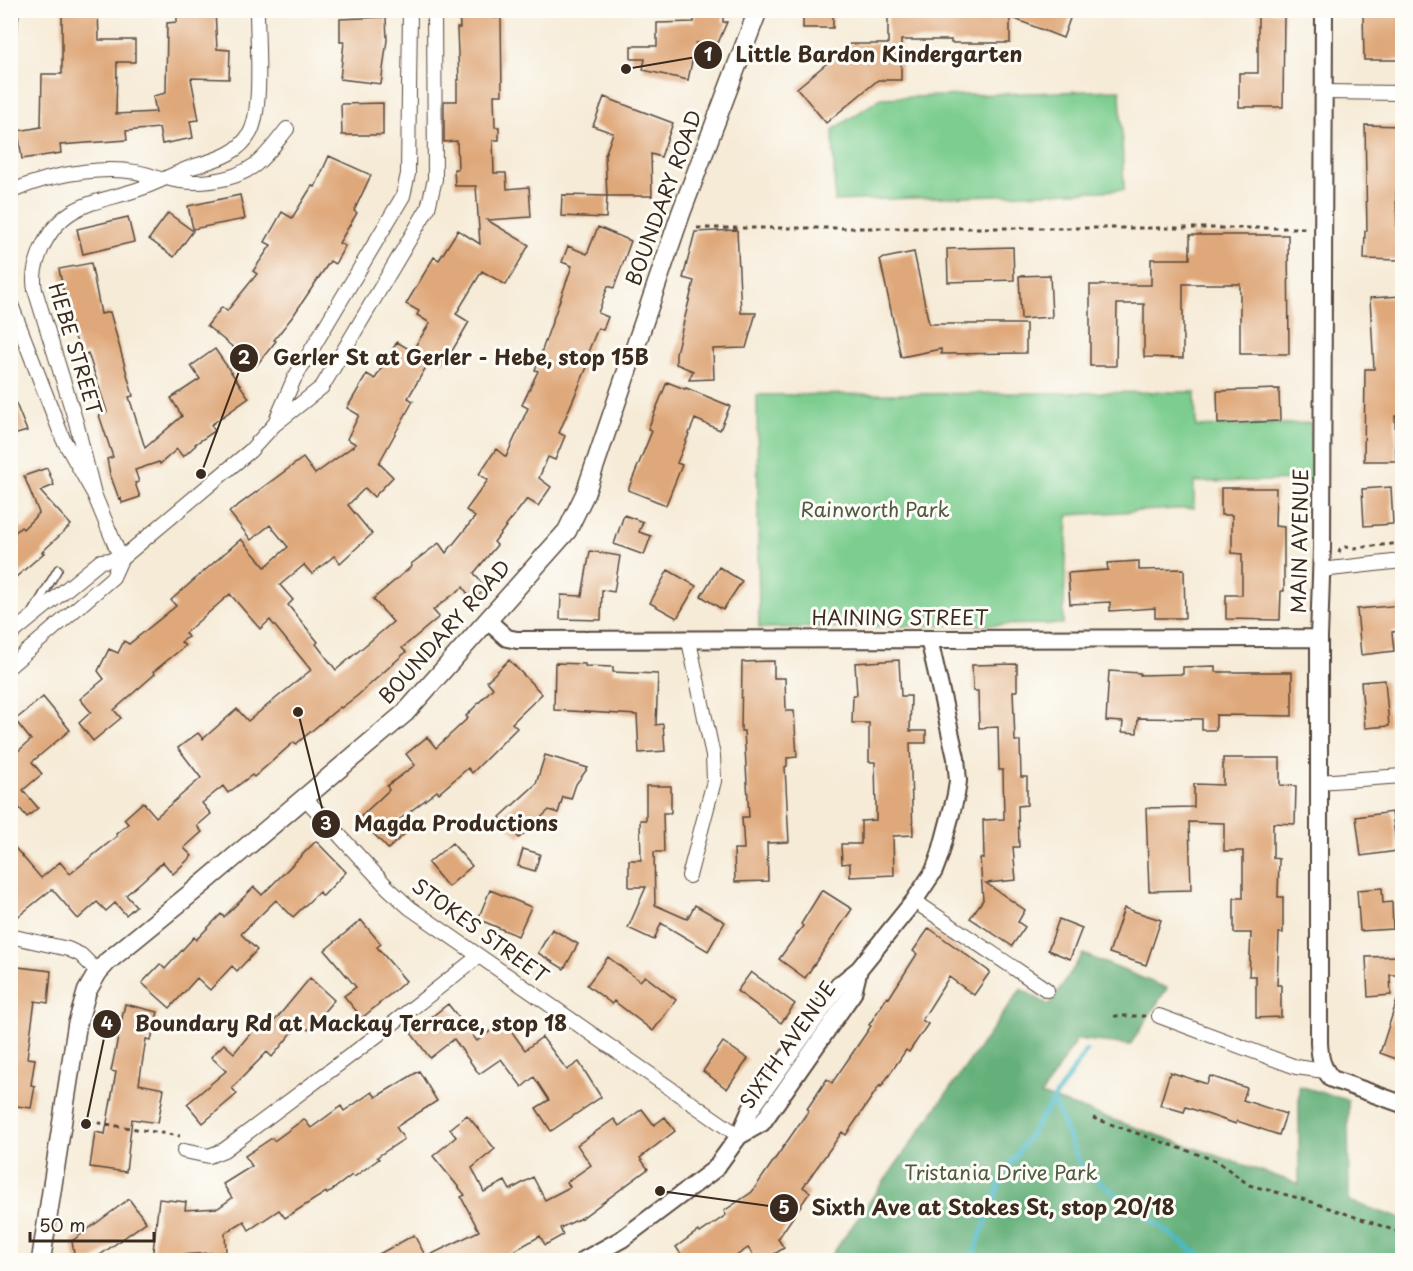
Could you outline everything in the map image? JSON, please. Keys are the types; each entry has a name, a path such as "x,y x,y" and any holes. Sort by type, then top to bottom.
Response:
{"main road":[{"name":"BOUNDARY ROAD","path":"41,1260 79,1017 84,999 98,972 120,950 405,713 562,537 576,515 585,494 681,213 758,10"}],"street":[{"path":"10,29 12,10"},
{"name":"HEBE STREET","path":"94,494 79,432 36,296 34,273 48,236 69,214 94,201 141,189 229,154 238,148 249,134 254,122 257,101 257,10"},
{"path":"274,425 294,379 403,196 408,174 410,10"},
{"path":"10,666 113,578 121,559 250,451 274,425 322,387 428,208 435,179 434,10"},
{"name":"MAIN AVENUE","path":"1324,10 1319,638 1319,1043 1320,1061 1325,1071"},
{"path":"1323,92 1402,93"},
{"name":"HEBE STREET","path":"10,192 49,180 97,171 138,171 189,182 239,173 260,161 287,129"},
{"name":"HEBE STREET","path":"10,302 63,439 94,494 121,559"},
{"path":"10,635 101,561 121,559"},
{"path":"1321,570 1402,561"},
{"name":"HAINING STREET","path":"488,621 507,638 517,640 1319,638"},
{"name":"SIXTH AVENUE","path":"584,1260 622,1239 708,1176 739,1136 751,1109 839,984 859,969 914,902 934,871 958,781 956,758 929,639"},
{"path":"689,641 713,756 714,781 689,876"},
{"path":"1319,782 1402,776"},
{"name":"STOKES STREET","path":"305,798 401,901 739,1136"},
{"path":"914,902 1047,990"},
{"path":"10,936 81,954 98,972"},
{"path":"185,1144 209,1156 224,1150 479,956"},
{"path":"1159,1016 1296,1066 1325,1071 1332,1079 1402,1104"}],"lane":[{"path":"28,620 58,569"}],"path":[{"path":"697,228 1323,228"},
{"path":"1114,1016 1159,1016"},
{"path":"63,1118 185,1144"},
{"path":"1093,1118 1217,1161 1249,1185 1306,1200 1402,1233"}],"green space":[{"path":"1120,90 1124,190 835,201 833,130 881,98"},
{"name":"Rainworth Park","path":"1195,392 1196,427 1311,423 1311,480 1194,482 1194,508 1068,515 1063,624 759,628 757,395"},
{"name":"Tristania Drive Park","path":"1083,954 1167,988 1130,1045 1077,1039 1041,1095 1299,1184 1299,1086 1348,1100 1349,1201 1402,1219 1402,1260 828,1260 1021,989 1049,1005"}],"building":[{"path":"62,10 98,10 99,40 135,40 135,62 117,62 116,114 156,112 153,96 166,93 167,23 177,22 177,10 215,10 217,49 230,50 229,79 191,78 199,120 190,121 193,138 162,144 159,128 126,131 127,140 60,145 61,153 22,159 18,131 41,127 42,74 62,74"},
{"path":"459,10 494,10 494,18 501,18 502,95 494,95 495,127 499,127 499,140 493,140 494,173 506,173 507,189 529,187 531,217 487,220 529,245 506,285 482,271 456,314 469,322 445,363 433,355 408,398 413,401 379,463 393,477 374,497 365,488 348,505 372,534 340,563 334,556 312,574 304,565 280,585 293,600 288,605 318,642 316,644 336,670 393,622 373,599 412,566 411,564 439,543 446,553 475,517 466,510 488,480 479,474 496,449 506,457 528,408 522,405 538,371 535,370 572,266 562,262 568,246 587,254 598,227 631,241 614,288 608,286 598,313 608,317 603,330 598,328 588,352 593,353 559,433 565,436 555,460 548,457 539,478 551,487 538,506 527,499 494,542 497,545 474,573 486,589 472,600 463,587 433,610 439,617 402,648 406,652 357,696 340,707 296,744 294,742 254,777 252,775 228,793 223,786 202,803 211,814 197,826 202,832 184,848 192,856 173,874 163,862 126,895 136,906 126,915 115,903 106,911 97,902 78,919 52,889 10,923 10,842 41,878 60,862 70,874 117,836 116,834 128,824 124,819 143,802 156,817 201,778 178,748 198,733 203,739 237,709 248,721 311,670 270,620 260,629 230,594 185,633 188,637 181,642 185,646 153,672 155,674 114,710 121,718 93,741 79,723 91,712 80,699 104,679 98,671 109,649 118,653 124,641 129,644 176,606 171,600 241,539 265,567 288,547 270,525 251,540 229,512 303,458 315,474 356,444 347,439 359,415 347,408 367,374 375,379 397,342 412,351 430,323 417,315 419,311 406,304 434,257 439,260 458,230 480,244 476,186 455,186 454,169 458,169 457,141 444,142 444,101 457,101"},
{"path":"694,10 723,10 723,22 727,22 718,43 696,43 688,80 643,70 645,59 631,59 631,46 657,46 657,23 694,22"},
{"path":"803,10 833,10 833,28 803,28"},
{"path":"888,10 1073,10 1063,38 1010,17 1010,43 901,40 901,80 878,80 826,123 797,88 850,44 888,44"},
{"path":"1363,10 1402,10 1402,60 1364,60"},
{"path":"1258,12 1284,12 1283,107 1239,107 1239,73 1258,73"},
{"path":"386,17 387,40 381,84 340,79 344,42 340,42 340,19"},
{"path":"604,97 673,123 661,157 651,154 652,196 607,196 605,155 613,133 593,126"},
{"path":"383,103 383,135 342,135 341,104"},
{"path":"1365,125 1402,126 1402,191 1396,191 1397,232 1401,232 1400,260 1364,259 1365,231 1367,231"},
{"path":"329,156 371,175 354,211 357,213 339,243 345,246 335,264 330,261 274,340 276,341 256,366 207,326 222,307 227,311 257,274 253,271 271,245 265,242 282,212 292,218 312,186 315,187"},
{"path":"240,195 245,219 193,229 188,206"},
{"path":"562,195 607,196 606,218 561,216"},
{"path":"168,213 193,231 174,257 149,239"},
{"path":"128,217 134,242 83,254 77,229"},
{"path":"737,230 741,313 756,313 746,348 713,349 714,379 689,380 693,371 676,364 676,353 694,281 683,278 695,232"},
{"path":"1190,235 1288,235 1289,354 1240,354 1240,284 1183,284 1183,358 1144,357 1144,304 1117,304 1116,366 1090,366 1090,285 1151,285 1151,259 1190,259"},
{"path":"1013,247 1014,280 948,282 947,249"},
{"path":"914,252 929,324 1026,324 1026,353 941,354 941,349 901,357 880,259"},
{"path":"91,263 101,314 110,312 133,396 129,397 145,448 182,416 171,398 200,379 191,366 215,349 249,398 211,425 215,431 195,444 183,457 177,449 160,464 159,462 135,470 139,482 135,483 140,497 122,503 110,474 107,459 113,457 99,415 107,412 88,353 81,356 68,314 59,269"},
{"path":"1050,275 1052,317 1021,319 1019,276"},
{"path":"1402,296 1402,416 1395,416 1396,461 1364,461 1365,369 1374,369 1370,298"},
{"path":"667,382 730,406 720,430 695,419 677,463 682,465 666,505 628,490 652,431 648,429"},
{"path":"10,389 27,431 10,436"},
{"path":"1279,389 1280,421 1218,424 1217,391"},
{"path":"47,468 54,485 40,491 71,525 42,552 44,553 10,582 10,537 21,527 23,529 39,513 24,476"},
{"path":"1391,487 1393,524 1364,526 1362,489"},
{"path":"1221,488 1276,488 1275,526 1284,527 1284,591 1281,591 1280,620 1226,619 1226,595 1242,595 1242,554 1232,553 1232,515 1221,515"},
{"path":"624,515 643,522 639,532 651,536 644,555 614,544"},
{"path":"590,551 620,556 614,592 602,590 601,620 560,619 561,595 582,596"},
{"path":"1139,561 1139,570 1184,569 1185,618 1155,618 1155,608 1110,611 1110,602 1070,604 1068,573 1108,570 1107,563"},
{"path":"719,567 742,581 723,610 701,596"},
{"path":"668,570 696,586 677,618 650,603"},
{"path":"1402,605 1402,631 1392,632 1394,651 1361,655 1357,609"},
{"path":"509,660 542,694 512,723 517,728 472,773 468,768 439,793 437,791 399,820 409,830 388,849 359,818 389,790 387,786 415,765 406,754 427,737 436,748 468,718 466,716 493,688 487,681"},
{"path":"899,660 901,696 911,696 910,731 926,731 926,743 910,743 913,835 893,836 894,875 850,877 850,863 842,864 841,844 861,844 861,821 876,820 875,762 869,762 869,723 852,723 853,695 857,695 855,663"},
{"path":"774,661 774,678 785,678 786,711 794,711 797,757 787,758 785,767 789,842 767,843 768,881 735,882 734,849 744,849 742,817 749,817 744,731 741,731 742,662"},
{"path":"555,663 613,667 613,672 658,674 656,725 663,724 665,751 639,753 637,715 554,710"},
{"path":"1017,664 1017,691 1013,691 1015,741 1020,741 1021,777 1027,777 1027,805 1018,806 1019,847 1013,847 1016,880 986,883 1025,910 1018,922 1025,927 1012,946 970,918 983,900 980,858 984,858 983,820 1004,819 1003,770 999,770 998,727 979,728 978,691 973,691 972,665"},
{"path":"1215,666 1215,672 1292,672 1292,716 1216,715 1216,730 1202,730 1202,719 1138,718 1137,733 1122,732 1123,722 1106,721 1109,671 1140,673 1140,675 1183,674 1183,667"},
{"path":"1385,680 1389,726 1365,728 1361,682"},
{"path":"43,697 70,730 32,762 42,774 23,790 38,808 27,817 12,799 10,801 10,758 31,740 15,720"},
{"path":"545,755 588,768 576,784 571,799 563,797 558,813 549,810 519,838 500,817 536,784"},
{"path":"1223,758 1280,758 1280,785 1296,786 1295,824 1273,823 1273,858 1279,859 1278,897 1283,897 1283,933 1279,933 1277,985 1281,985 1281,1017 1256,1018 1256,976 1249,976 1251,933 1234,933 1234,898 1243,898 1243,851 1224,851 1224,823 1189,822 1191,890 1149,891 1146,808 1194,807 1194,784 1223,785"},
{"path":"646,786 671,786 671,813 663,813 664,852 654,852 655,905 687,919 695,905 725,922 708,951 661,923 654,940 628,928 646,887 629,887 629,860 641,860 640,820 646,820"},
{"path":"1392,812 1397,851 1361,856 1356,817"},
{"path":"316,841 346,872 323,896 319,892 293,917 276,900 241,934 257,950 237,971 232,966 210,990 197,978 170,1008 142,983 160,964 165,969 194,937 196,940 221,914 224,917 254,887 262,895"},
{"path":"452,843 472,866 448,887 428,863"},
{"path":"523,849 540,854 535,871 518,866"},
{"path":"1382,888 1383,903 1392,902 1393,929 1360,931 1357,890"},
{"path":"490,890 531,907 518,936 478,919"},
{"path":"822,890 852,909 805,978 779,959 803,926 801,924"},
{"path":"1124,908 1161,920 1146,965 1109,953"},
{"path":"1059,919 1082,928 1070,959 1048,950"},
{"path":"361,920 381,944 377,947 406,981 362,1018 344,996 356,987 325,950"},
{"path":"929,928 990,972 974,995 949,977 922,1020 928,1024 909,1052 906,1050 846,1135 842,1132 803,1187 810,1192 778,1239 784,1248 765,1260 757,1260 748,1248 730,1260 723,1260 720,1255 712,1260 685,1260 676,1247 726,1215 724,1211 752,1192 809,1110 807,1109 827,1079 832,1083 871,1026 869,1025 917,954 913,951"},
{"path":"552,929 578,944 564,969 538,953"},
{"path":"1401,956 1402,975 1390,975 1391,995 1368,997 1366,957"},
{"path":"608,957 640,981 645,976 676,1000 653,1031 614,1001 612,1004 587,985"},
{"path":"10,966 51,971 48,1003 35,1001 27,1058 35,1059 31,1085 35,1086 31,1108 10,1105"},
{"path":"751,972 795,1004 781,1023 737,991"},
{"path":"310,978 334,1000 308,1030 300,1023 272,1057 267,1052 232,1088 237,1094 203,1123 187,1104 226,1071 211,1057 224,1044 234,1053 259,1023 267,1030"},
{"path":"1400,991 1402,991 1402,1061 1380,1053"},
{"path":"125,1004 158,1012 151,1040 146,1039 139,1084 164,1089 158,1123 132,1119 126,1172 90,1167 95,1132 105,1134 116,1072 111,1071"},
{"path":"448,1004 477,1041 504,1021 525,1050 542,1037 567,1070 579,1062 601,1097 551,1131 536,1108 549,1100 534,1077 522,1087 501,1059 479,1074 454,1039 430,1058 411,1033"},
{"path":"723,1042 748,1059 727,1089 703,1071"},
{"path":"419,1071 437,1101 396,1127 404,1139 377,1157 379,1159 354,1177 352,1175 327,1194 326,1192 285,1218 279,1210 249,1230 244,1221 225,1233 226,1252 180,1255 179,1260 152,1260 159,1199 186,1202 185,1210 218,1208 232,1198 223,1184 252,1166 245,1156 272,1138 274,1141 304,1119 311,1128 341,1106 344,1111 372,1092 376,1097"},
{"path":"1170,1072 1207,1084 1210,1076 1247,1088 1243,1100 1286,1114 1279,1135 1237,1121 1236,1124 1186,1107 1184,1112 1160,1105"},
{"path":"642,1109 654,1125 665,1117 675,1131 640,1158 648,1169 583,1217 560,1228 563,1235 545,1245 540,1236 498,1260 368,1260 414,1235 426,1257 479,1231 461,1197 465,1195 433,1156 456,1137 450,1129 467,1115 495,1149 472,1168 484,1192 505,1181 510,1190 533,1177 545,1200 570,1187 567,1182 591,1165 577,1145 614,1119 619,1126"},
{"path":"129,1199 146,1222 93,1260 75,1260 72,1241"}],"waterway":[{"path":"975,1260 975,1251 1003,1175 1086,1051"},
{"path":"1053,1100 1082,1169 1206,1260"}],"place":[{"name":"Little Bardon Kindergarten","path":"626,69"},
{"name":"Gerler St at Gerler - Hebe, stop 15B","path":"201,474"},
{"name":"Magda Productions","path":"298,712"},
{"name":"Boundary Rd at Mackay Terrace, stop 18","path":"86,1124"},
{"name":"Sixth Ave at Stokes St, stop 20/18","path":"660,1191"}]}
